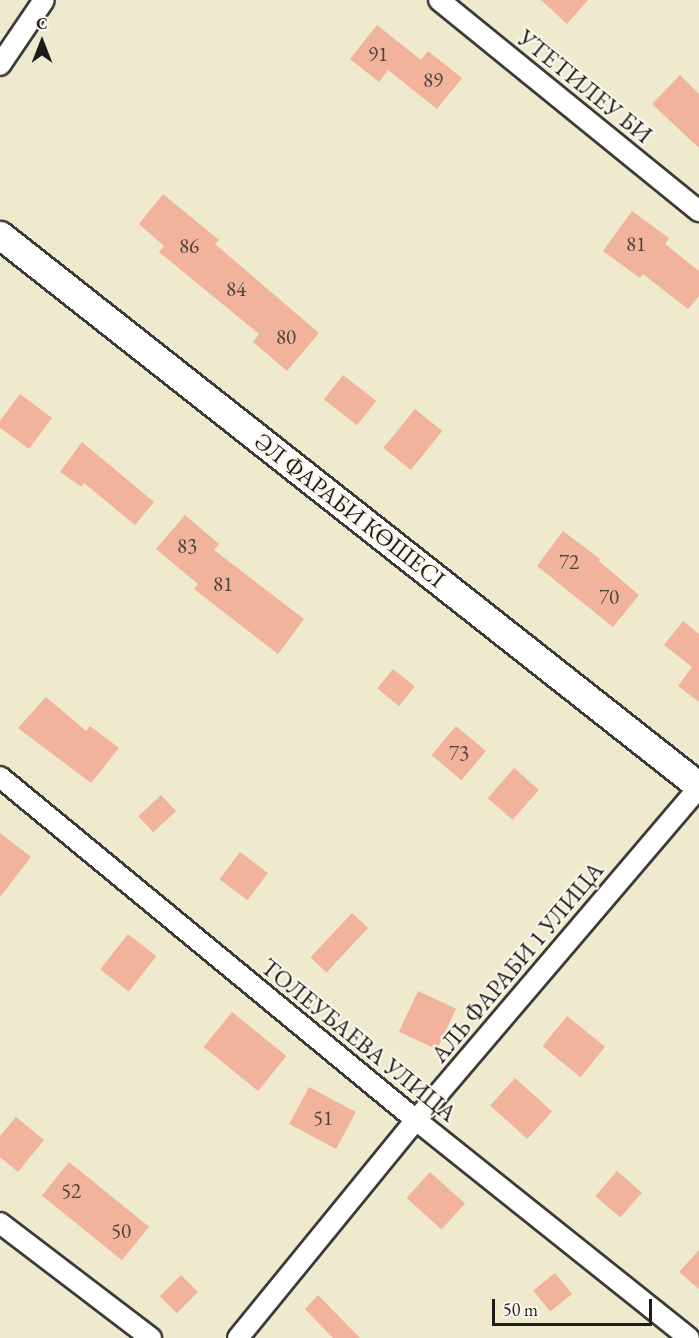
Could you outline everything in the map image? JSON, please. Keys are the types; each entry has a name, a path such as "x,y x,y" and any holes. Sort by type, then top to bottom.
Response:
{"street":[{"path":"0,64 44,0"},
{"name":"УТЕТИЛЕУ БИ","path":"439,0 699,211"},
{"name":"ӘЛ ФАРАБИ КӨШЕСІ","path":"0,235 699,787"},
{"name":"ТОЛЕУБАЕВА УЛИЦА","path":"0,777 416,1120 689,1338"},
{"name":"АЛЬ ФАРАБИ 1 УЛИЦА","path":"238,1338 416,1120 699,787"},
{"path":"0,1223 151,1338"}],"building":[{"path":"541,0 588,0 567,24"},
{"path":"377,25 421,60 428,51 462,78 437,109 388,70 379,82 350,59"},
{"path":"680,75 699,94 699,148 652,104"},
{"path":"163,194 219,240 215,244 319,333 287,371 253,342 259,334 159,252 164,246 139,224"},
{"path":"632,211 669,238 665,244 699,271 699,296 688,309 643,274 640,278 603,251"},
{"path":"343,375 376,401 357,425 324,399"},
{"path":"20,394 52,418 29,449 0,428 0,421"},
{"path":"415,409 442,431 411,470 384,448"},
{"path":"82,442 154,502 135,525 84,483 82,487 60,472"},
{"path":"185,515 219,544 214,550 304,619 278,654 194,589 198,584 156,549"},
{"path":"563,531 600,559 599,561 639,595 613,627 537,566"},
{"path":"683,621 699,634 699,702 678,686 692,667 664,645"},
{"path":"393,669 415,687 399,706 377,688"},
{"path":"46,697 86,731 90,726 119,748 91,783 18,728"},
{"path":"456,726 486,751 461,780 432,755"},
{"path":"514,768 539,790 513,820 488,798"},
{"path":"161,795 176,811 153,832 138,816"},
{"path":"0,833 31,857 0,897"},
{"path":"240,852 268,873 247,900 220,879"},
{"path":"352,913 368,928 326,973 310,958"},
{"path":"128,934 156,956 129,992 100,969"},
{"path":"418,991 456,1009 437,1050 399,1032"},
{"path":"232,1012 286,1056 258,1091 204,1047"},
{"path":"567,1016 605,1047 581,1077 542,1046"},
{"path":"515,1078 552,1111 527,1139 490,1105"},
{"path":"309,1087 356,1112 336,1149 289,1124"},
{"path":"16,1117 44,1140 18,1172 0,1157 0,1136"},
{"path":"69,1162 149,1227 122,1260 42,1195"},
{"path":"617,1171 642,1193 620,1218 595,1196"},
{"path":"430,1172 465,1203 442,1229 407,1198"},
{"path":"699,1250 699,1289 679,1272"},
{"path":"555,1273 572,1294 550,1312 533,1291"},
{"path":"181,1275 198,1292 177,1313 160,1296"},
{"path":"318,1295 360,1338 333,1338 305,1309"}]}
